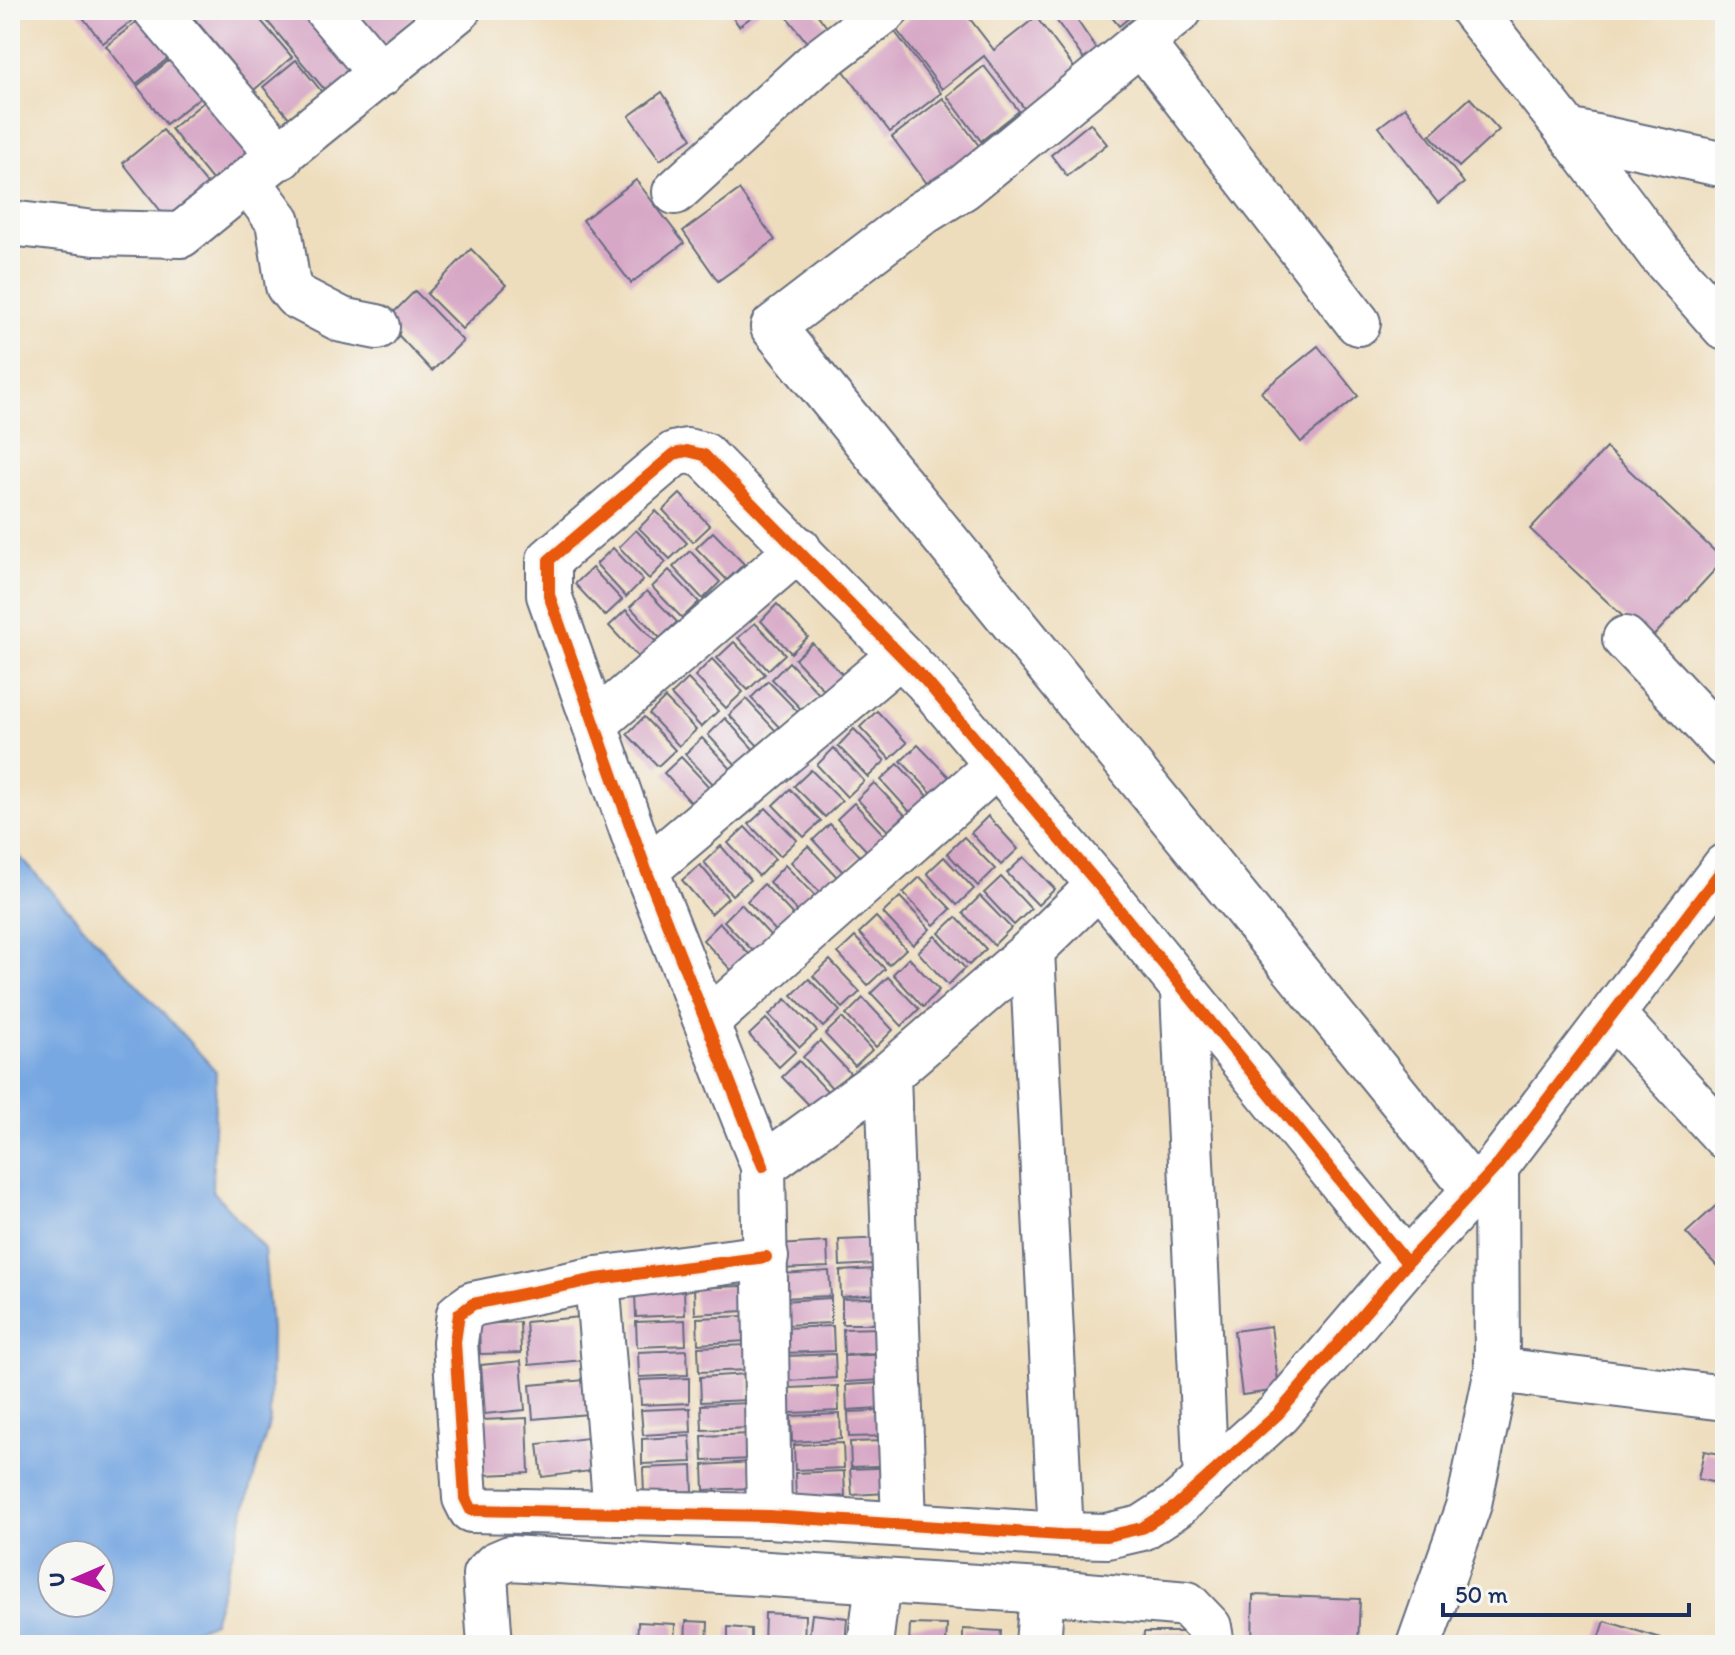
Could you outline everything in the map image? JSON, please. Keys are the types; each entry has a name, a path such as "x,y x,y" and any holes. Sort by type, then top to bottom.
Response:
{"street":[{"path":"156,10 265,186 282,232 288,286 296,296 342,320 377,327"},
{"path":"327,10 381,74"},
{"path":"10,223 95,233 181,235 265,186 381,74 458,10"},
{"path":"675,192 814,65 886,10"},
{"path":"1180,10 964,187 919,215 773,327 1485,1178 1497,1370 1469,1504 1419,1645"},
{"path":"1473,10 1659,253 1725,328"},
{"path":"1141,42 1358,323"},
{"path":"1568,131 1725,165"},
{"path":"769,1516 763,1166 646,870 597,722 549,595 549,560 674,454 687,451 704,455 900,655 1099,885 1183,992 1407,1263"},
{"path":"597,722 799,549"},
{"path":"1625,639 1725,745"},
{"path":"646,870 900,655"},
{"path":"707,1022 997,765"},
{"path":"766,1257 597,1279 473,1304 459,1314 455,1342 465,1498 471,1510 485,1513 769,1516 1061,1535 1107,1536 1142,1528 1206,1480 1278,1414 1407,1263 1485,1178 1721,881"},
{"path":"763,1166 888,1075 1032,950 1099,885"},
{"path":"1032,950 1061,1535"},
{"path":"1183,992 1206,1480"},
{"path":"1613,1015 1725,1137"},
{"path":"888,1075 904,1523"},
{"path":"597,1279 616,1513"},
{"path":"1497,1370 1725,1398"},
{"path":"490,1645 485,1575 510,1558 1042,1591 1187,1604 1209,1627 1212,1645"},
{"path":"870,1645 878,1582"},
{"path":"1038,1645 1042,1591"}],"water":[{"path":"10,846 216,1071 212,1190 264,1249 271,1330 270,1420 213,1622 170,1640 169,1645 10,1645"}],"building":[{"path":"77,10 146,10 103,43"},
{"path":"187,10 252,10 292,57 254,90"},
{"path":"258,10 317,10 364,65 329,95"},
{"path":"351,10 418,10 420,12 384,46"},
{"path":"728,10 761,10 739,26"},
{"path":"796,10 814,10 829,30 809,45 787,17"},
{"path":"920,10 963,10 994,50 1036,17 1082,78 1031,117 984,56 942,89 896,29"},
{"path":"1058,10 1070,10 1098,51 1085,61 1052,14"},
{"path":"1106,10 1139,10 1119,26"},
{"path":"147,14 176,52 136,84 106,46"},
{"path":"895,32 941,93 890,132 844,71"},
{"path":"177,54 207,92 166,124 137,86"},
{"path":"296,60 322,92 290,119 263,87"},
{"path":"984,66 1019,111 981,141 947,96"},
{"path":"662,92 692,138 660,160 629,116"},
{"path":"943,98 989,159 938,198 892,137"},
{"path":"1470,98 1499,130 1459,167 1430,135"},
{"path":"205,101 260,167 225,196 171,129"},
{"path":"1405,107 1464,183 1438,203 1379,127"},
{"path":"1090,123 1107,144 1067,176 1051,155"},
{"path":"163,130 216,195 175,229 123,163"},
{"path":"636,180 684,243 631,283 583,220"},
{"path":"739,190 775,240 718,281 683,231"},
{"path":"471,249 506,285 462,329 427,294"},
{"path":"415,291 463,341 432,371 385,321"},
{"path":"1318,346 1358,396 1301,442 1261,392"},
{"path":"1606,448 1724,560 1649,641 1530,529"},
{"path":"680,494 710,526 693,542 663,510"},
{"path":"656,511 687,543 670,559 639,528"},
{"path":"636,530 666,562 649,579 619,547"},
{"path":"713,532 744,564 727,580 696,548"},
{"path":"613,548 643,580 626,597 596,564"},
{"path":"690,551 720,582 703,599 673,567"},
{"path":"592,568 622,600 605,616 575,584"},
{"path":"669,570 699,602 682,618 652,587"},
{"path":"647,591 677,622 660,638 630,607"},
{"path":"777,604 808,637 791,653 761,621"},
{"path":"626,610 656,642 639,658 609,626"},
{"path":"755,623 785,654 768,670 738,638"},
{"path":"734,642 765,674 748,690 717,658"},
{"path":"812,643 843,675 826,692 795,659"},
{"path":"712,659 743,692 726,708 695,676"},
{"path":"789,662 819,694 802,710 772,679"},
{"path":"688,679 718,711 701,727 671,695"},
{"path":"768,681 799,713 782,730 751,698"},
{"path":"665,698 696,730 679,746 649,714"},
{"path":"746,699 776,731 759,747 729,715"},
{"path":"877,711 907,743 890,759 860,727"},
{"path":"644,717 675,750 658,766 627,734"},
{"path":"725,718 755,751 738,767 708,735"},
{"path":"854,729 885,761 868,777 838,746"},
{"path":"702,738 732,770 715,786 685,754"},
{"path":"918,745 949,777 932,793 901,761"},
{"path":"834,748 864,781 847,797 817,765"},
{"path":"681,757 711,789 694,806 664,773"},
{"path":"898,764 928,796 911,813 881,780"},
{"path":"811,770 842,801 825,817 794,786"},
{"path":"874,783 905,815 888,831 857,799"},
{"path":"790,789 821,821 804,837 773,805"},
{"path":"854,803 884,835 867,851 837,819"},
{"path":"766,808 797,840 780,856 749,824"},
{"path":"988,816 1018,849 1001,865 971,833"},
{"path":"830,824 860,856 843,872 813,840"},
{"path":"745,827 775,859 759,876 728,843"},
{"path":"964,837 995,869 978,886 947,853"},
{"path":"721,846 750,880 732,895 704,862"},
{"path":"808,846 838,878 821,894 791,862"},
{"path":"944,857 974,889 957,905 927,873"},
{"path":"1024,857 1055,889 1038,905 1007,873"},
{"path":"700,865 728,898 711,914 682,880"},
{"path":"785,865 816,897 799,913 769,882"},
{"path":"920,877 951,909 934,925 903,893"},
{"path":"1001,877 1031,909 1014,925 984,893"},
{"path":"764,884 795,917 778,933 747,901"},
{"path":"980,896 1011,928 994,945 963,913"},
{"path":"900,897 930,929 913,945 883,913"},
{"path":"741,904 771,936 754,952 724,921"},
{"path":"876,917 906,949 889,965 859,933"},
{"path":"956,917 986,949 969,965 939,933"},
{"path":"720,923 750,955 733,972 703,940"},
{"path":"935,936 965,968 948,985 918,952"},
{"path":"855,937 885,969 868,985 838,953"},
{"path":"909,958 939,990 923,1007 893,974"},
{"path":"830,960 860,992 843,1008 813,976"},
{"path":"888,977 919,1009 902,1026 871,993"},
{"path":"809,979 840,1011 823,1027 792,995"},
{"path":"863,998 893,1030 876,1047 846,1015"},
{"path":"786,999 817,1031 800,1047 769,1015"},
{"path":"842,1018 872,1050 855,1066 825,1034"},
{"path":"766,1019 796,1051 779,1067 749,1035"},
{"path":"820,1041 850,1073 833,1089 803,1057"},
{"path":"799,1061 829,1093 813,1109 782,1077"},
{"path":"1720,1202 1725,1207 1725,1259 1717,1266 1686,1233"},
{"path":"887,1238 876,1264 840,1266 839,1240"},
{"path":"827,1242 828,1267 779,1269 778,1245"},
{"path":"875,1269 890,1293 841,1297 840,1271"},
{"path":"829,1271 831,1296 781,1298 781,1274"},
{"path":"743,1286 744,1311 695,1314 694,1288"},
{"path":"684,1290 685,1315 636,1317 635,1293"},
{"path":"890,1297 876,1324 842,1324 842,1299"},
{"path":"831,1298 831,1323 783,1325 782,1301"},
{"path":"745,1316 747,1341 698,1344 697,1318"},
{"path":"580,1317 584,1360 529,1365 526,1322"},
{"path":"685,1320 686,1345 637,1347 636,1322"},
{"path":"520,1322 521,1353 480,1354 479,1324"},
{"path":"833,1326 834,1351 785,1353 784,1328"},
{"path":"1271,1326 1279,1390 1242,1395 1234,1331"},
{"path":"879,1328 893,1352 844,1355 843,1329"},
{"path":"747,1345 748,1370 699,1372 698,1347"},
{"path":"687,1350 688,1375 639,1377 638,1352"},
{"path":"835,1354 836,1378 788,1381 786,1356"},
{"path":"893,1354 882,1380 845,1382 844,1356"},
{"path":"521,1361 525,1410 485,1414 481,1365"},
{"path":"748,1374 749,1400 701,1402 700,1377"},
{"path":"689,1378 689,1403 641,1405 640,1380"},
{"path":"585,1380 588,1414 533,1419 530,1385"},
{"path":"882,1383 896,1407 847,1410 846,1385"},
{"path":"838,1386 839,1411 790,1413 789,1388"},
{"path":"750,1403 750,1428 702,1430 701,1405"},
{"path":"690,1408 691,1432 643,1435 641,1410"},
{"path":"897,1410 887,1436 849,1437 848,1412"},
{"path":"840,1414 841,1439 792,1442 791,1416"},
{"path":"527,1418 529,1473 484,1475 482,1420"},
{"path":"750,1434 752,1459 703,1461 702,1436"},
{"path":"690,1436 692,1462 642,1464 642,1439"},
{"path":"1724,1437 1725,1485 1698,1479 1704,1451 1720,1454"},
{"path":"587,1438 591,1471 542,1477 538,1444"},
{"path":"886,1441 900,1465 851,1467 850,1442"},
{"path":"843,1443 844,1468 795,1470 794,1445"},
{"path":"752,1462 753,1488 704,1490 703,1465"},
{"path":"692,1466 693,1491 644,1494 643,1468"},
{"path":"900,1467 888,1493 852,1495 850,1469"},
{"path":"844,1471 845,1496 796,1499 795,1473"},
{"path":"1253,1595 1360,1599 1358,1645 1252,1645"},
{"path":"765,1613 805,1615 804,1645 764,1645"},
{"path":"812,1614 847,1618 845,1645 808,1645"},
{"path":"686,1621 708,1622 707,1645 685,1645"},
{"path":"1605,1621 1660,1638 1658,1645 1597,1645"},
{"path":"638,1622 675,1624 674,1645 637,1645"},
{"path":"910,1624 947,1625 946,1645 909,1645"},
{"path":"728,1627 751,1629 751,1645 728,1645"},
{"path":"963,1629 1001,1631 1000,1645 963,1645"},
{"path":"1144,1632 1188,1632 1187,1645 1143,1645"}],"cycle path":[{"path":"763,1166 646,870 549,595 549,560 674,454 687,451 704,455 926,681 1099,885 1407,1263"},
{"path":"766,1257 597,1279 473,1304 459,1314 455,1342 465,1498 471,1510 769,1516 1061,1535 1107,1536 1142,1528 1176,1506 1278,1414 1407,1263 1496,1167 1725,866"}]}
